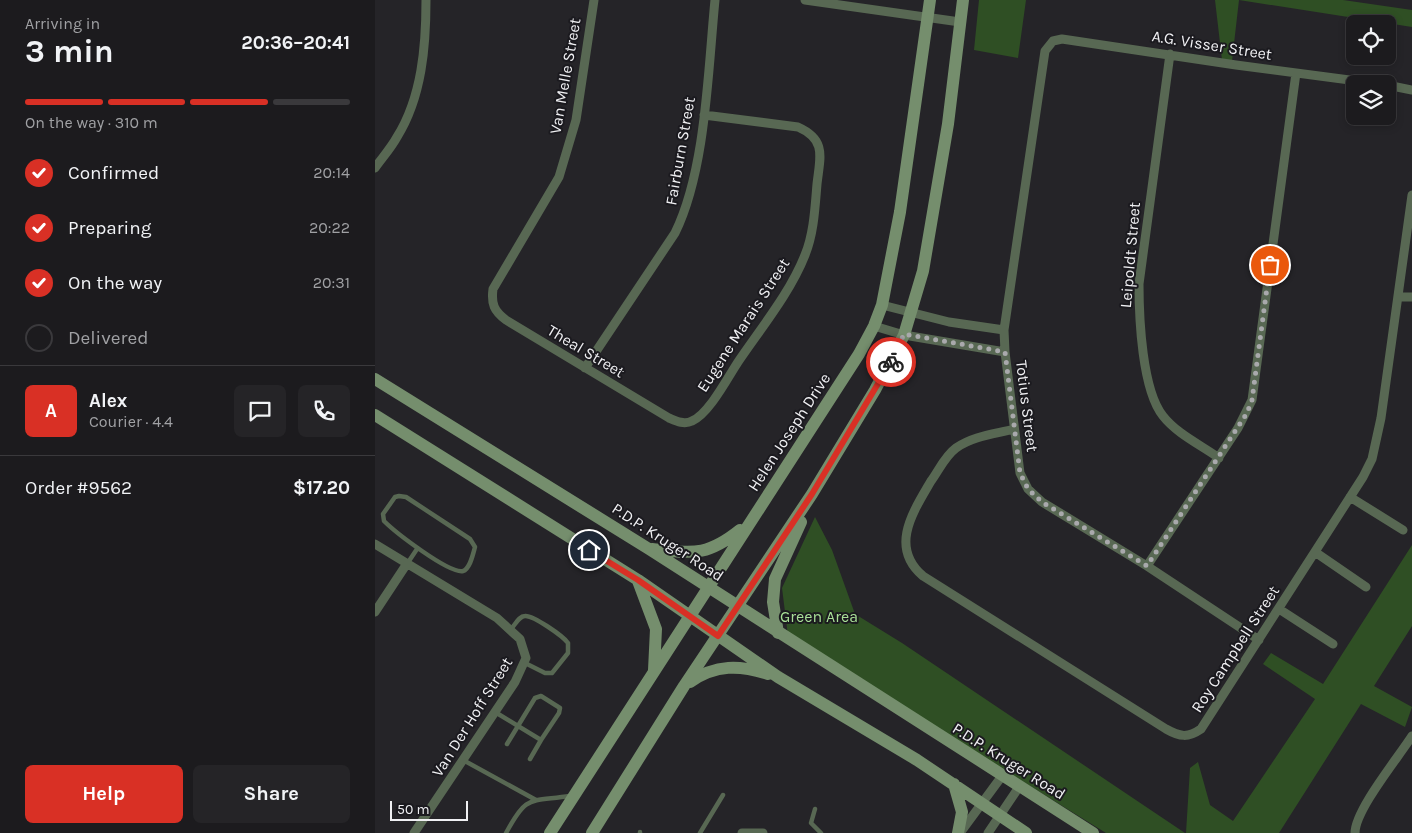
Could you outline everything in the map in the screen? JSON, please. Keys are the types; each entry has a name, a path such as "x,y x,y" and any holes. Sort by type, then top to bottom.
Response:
{"street":[{"path":"375,168 397,137 410,112 421,72 426,0"},
{"name":"Van Melle Street","path":"493,289 559,177 576,120 594,0"},
{"name":"Fairburn Street","path":"585,368 675,233 686,210 704,115 715,0"},
{"path":"805,0 960,22"},
{"name":"Helen Joseph Drive","path":"550,833 859,354 874,326 882,305 901,212 930,0"},
{"path":"592,833 684,686 812,494 875,390 904,334 912,313 923,271 948,124 963,0"},
{"name":"A.G. Visser Street","path":"1045,52 1053,41 1062,39 1346,79"},
{"name":"Totius Street","path":"1045,52 1005,330 1005,352 1020,473 1028,489 1042,502 1147,566 1259,640"},
{"name":"Leipoldt Street","path":"1170,54 1139,284 1139,313 1147,373 1154,402 1163,417 1219,458"},
{"path":"1147,566 1219,458 1247,413 1252,400 1297,73"},
{"path":"1396,87 1412,90"},
{"name":"Eugene Marais Street","path":"684,423 692,421 711,403 789,286 805,255 812,230 821,154 817,138 810,132 798,127 704,115"},
{"name":"Roy Campbell Street","path":"1014,430 967,441 955,449 944,461 911,514 906,532 908,554 915,570 1166,729 1184,737 1192,735 1201,729 1369,466 1377,439 1412,195"},
{"name":"Theal Street","path":"493,289 492,300 496,313 669,418 684,423"},
{"path":"1398,297 1412,297"},
{"path":"882,305 949,322 1005,330"},
{"path":"874,326 904,334 1005,352"},
{"name":"P.D.P. Kruger Road","path":"375,379 649,549 1093,833"},
{"path":"375,415 638,580 778,677 954,784 1026,833"},
{"path":"778,633 773,602 775,579 811,503 812,494"},
{"path":"1350,496 1403,530"},
{"path":"649,549 707,551 718,547 747,525"},
{"path":"375,544 497,618 511,629"},
{"path":"1315,552 1366,587"},
{"path":"375,612 407,565"},
{"path":"638,580 656,629 653,672"},
{"path":"1279,609 1333,644"},
{"name":"Van Der Hoff Street","path":"414,833 495,712 525,663 525,648 511,629"},
{"path":"684,686 702,674 727,666 778,677"},
{"path":"1355,833 1356,823 1363,809 1412,736"},
{"path":"959,833 1002,776"},
{"path":"954,784 962,812 959,833"},
{"path":"988,833 1019,787"},
{"path":"742,833 763,833"}],"lane":[{"path":"395,497 405,497 470,539 475,548 468,567 463,571 455,570 417,549 384,521 383,514 395,497"},
{"path":"407,565 417,549"},
{"path":"511,629 520,618 526,616 547,626 568,643 568,653 552,673 545,673 525,663"},
{"path":"507,744 535,698 541,696 551,702 560,710 530,759"},
{"path":"495,712 541,740"},
{"path":"463,760 536,800"},
{"path":"506,833 520,808 536,800 573,796"},
{"path":"700,833 723,796"},
{"path":"815,809 811,823 821,833"}],"green space":[{"path":"979,0 1026,0 1018,58 974,50"},
{"path":"1215,0 1239,0 1232,61 1222,60"},
{"path":"1239,0 1343,0 1412,10 1412,27 1396,25 1396,15 1346,15 1346,17"},
{"name":"Green Area","path":"815,517 832,550 855,614 902,643 1185,833 1106,833 788,636 782,588"},
{"path":"1412,545 1412,626 1374,686 1412,707 1405,727 1361,704 1279,833 1186,833 1190,768 1198,762 1210,805 1233,821 1315,699 1263,664 1271,653 1323,684"}],"way so far":[{"path":"891,362 904,334 1005,352 1020,473 1028,489 1042,502 1147,566 1247,413 1252,400 1270,265"}],"route":[{"path":"589,550 638,580 718,636 812,494 891,362"}]}
